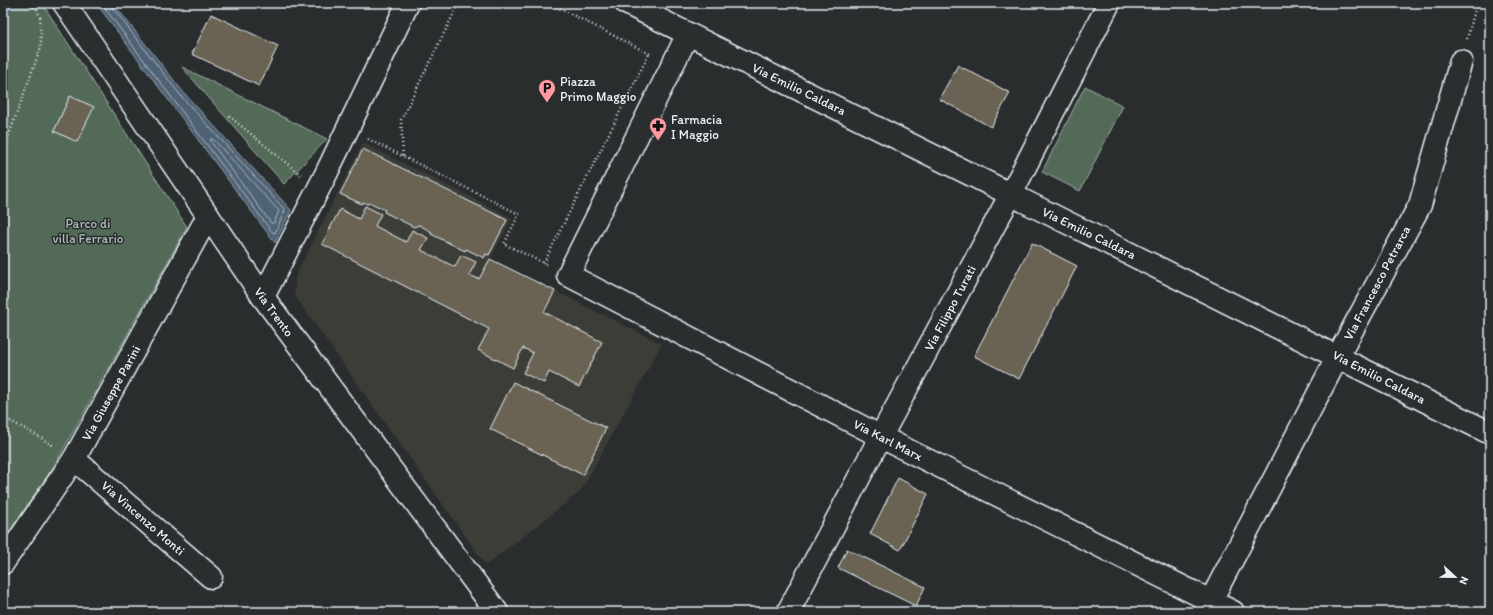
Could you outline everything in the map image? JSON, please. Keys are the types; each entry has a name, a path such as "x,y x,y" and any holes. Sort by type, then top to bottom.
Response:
{"street":[{"name":"Via Trento","path":"64,3 263,297 492,610"},
{"path":"263,297 326,174 408,3"},
{"path":"568,275 688,34 626,3"},
{"name":"Via Filippo Turati","path":"788,612 1011,194 1109,3"},
{"name":"Via Emilio Caldara","path":"688,34 1338,356 1490,433"},
{"name":"Via Francesco Petrarca","path":"1208,607 1338,356 1420,205 1461,61"},
{"name":"Via Giuseppe Parini","path":"3,563 74,459 208,216"},
{"name":"Via Karl Marx","path":"568,275 881,436 1208,607 1233,612"},
{"name":"Via Vincenzo Monti","path":"74,459 211,577"}],"path":[{"path":"3,151 41,47 40,17 34,3"},
{"path":"403,156 401,120 459,3"},
{"path":"549,3 672,66"},
{"path":"1461,61 1478,3"},
{"path":"544,263 649,54"},
{"path":"230,116 296,171"},
{"path":"362,136 519,214 504,244 568,275"},
{"path":"302,176 311,167 326,174"},
{"path":"3,417 38,436 74,459"}],"shaded area":[{"path":"363,143 512,218 490,259 662,344 580,492 486,565 295,296 295,277"}],"green space":[{"name":"Parco di villa Ferrario","path":"3,3 42,3 187,227 54,466 3,541"},
{"path":"182,67 327,139 284,184"},
{"path":"1085,86 1123,106 1080,191 1042,172"}],"water":[{"path":"96,3 113,3 184,93 291,210 275,243"}],"building":[{"path":"211,14 278,46 259,86 192,54"},
{"path":"958,65 1010,93 991,127 939,99"},
{"path":"70,96 94,107 77,142 54,131"},
{"path":"363,149 507,220 489,255 486,254 484,258 466,249 465,251 431,234 432,232 419,225 414,227 384,212 385,210 371,203 367,204 363,202 362,204 340,194"},
{"path":"365,206 381,214 375,226 406,242 412,230 428,238 421,250 455,267 461,255 476,262 469,275 479,279 490,259 555,291 544,312 602,342 579,387 549,372 544,383 523,373 533,353 523,348 513,368 478,350 489,329 322,244 340,209 359,219"},
{"path":"1032,243 1077,266 1019,379 974,356"},
{"path":"513,382 606,428 583,475 490,429"},
{"path":"898,478 928,494 900,550 870,534"},
{"path":"847,549 925,587 916,606 838,568"}],"place":[{"name":"Piazza Primo Maggio","path":"547,103"},
{"name":"Farmacia I Maggio","path":"658,141"}]}
